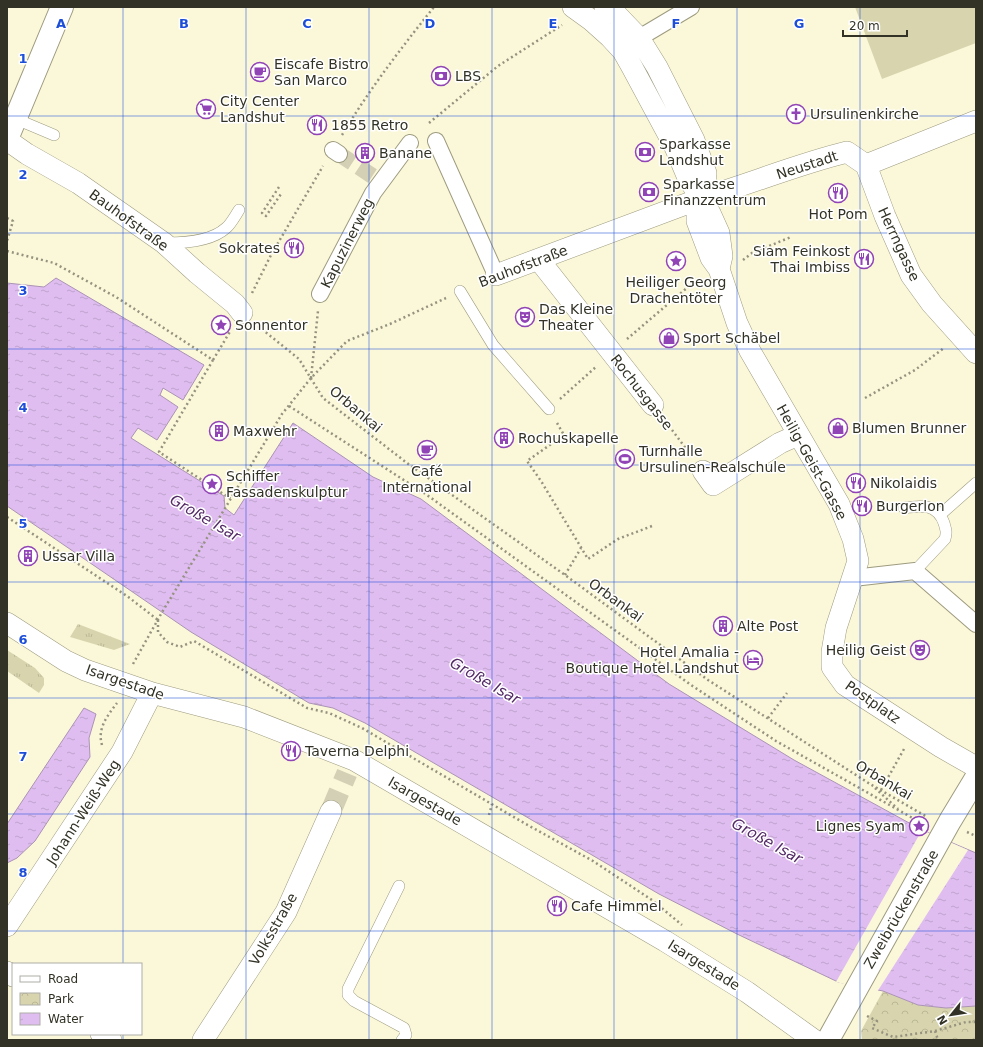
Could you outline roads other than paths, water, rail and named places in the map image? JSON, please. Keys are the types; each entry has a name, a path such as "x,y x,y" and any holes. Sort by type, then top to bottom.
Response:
{"street":[{"path":"7,139 62,7"},
{"path":"605,7 617,15 639,38 657,67 694,140 706,173 702,198"},
{"path":"639,38 691,7"},
{"path":"577,10 610,37 622,51 675,146 688,178 702,198"},
{"path":"866,165 976,121"},
{"name":"Bauhofstraße","path":"7,139 27,154 78,183 164,243 197,273 235,304 242,313"},
{"path":"436,141 496,275"},
{"name":"Kapuzinerweg","path":"320,294 373,193 377,179 410,143"},
{"name":"Neustadt","path":"702,198 847,152 866,165"},
{"name":"Herrngasse","path":"866,165 885,216 911,275 932,304 976,353"},
{"name":"Bauhofstraße","path":"496,275 702,198"},
{"name":"Heilig-Geist-Gasse","path":"702,198 719,233 722,256 720,273 736,323 750,351 839,504 853,539 858,561 853,578"},
{"name":"Rochusgasse","path":"539,260 653,405"},
{"path":"703,471 713,485 780,443 798,435"},
{"path":"853,578 915,571 976,624"},
{"name":"Postplatz","path":"853,578 836,628 832,652 832,667 845,685 914,730 976,767"},
{"name":"Isargestade","path":"7,623 66,661 85,670 152,693 244,717 351,767 665,941 747,992 814,1040"},
{"name":"Johann-Weiß-Weg","path":"7,926 122,752 152,693"},
{"name":"Zweibrückenstraße","path":"828,1040 976,778"},
{"name":"Volksstraße","path":"203,1040 286,912 330,811"}],"lane":[{"path":"16,119 54,135"},
{"path":"164,243 184,243 207,238 226,228 239,210"},
{"path":"460,292 493,345 549,409"},
{"path":"941,514 976,482"},
{"path":"904,508 917,506 928,507 941,514 947,532 945,539 915,571"},
{"path":"399,886 348,989 348,995 354,1001 404,1028 406,1035 402,1040"}],"water":[{"name":"Große Isar","path":"56,278 204,365 183,400 163,388 160,395 178,407 157,440 138,428 131,438 224,496 225,508 234,515 293,423 373,477 421,499 669,684 794,760 922,830 976,853 976,1006 946,1008 918,1005 883,991 838,982 737,934 659,894 365,723 333,708 309,703 191,632 7,506 7,283 44,287"},
{"path":"84,708 96,714 89,738 90,757 35,841 17,858 7,863 7,824"}],"tunnel":[{"path":"339,154 374,177"},
{"path":"331,811 347,773"}],"place":[{"name":"Eiscafe Bistro San Marco","path":"260,72"},
{"name":"LBS","path":"441,76"},
{"name":"City Center Landshut","path":"206,109"},
{"name":"Ursulinenkirche","path":"796,114"},
{"name":"1855 Retro","path":"317,125"},
{"name":"Sparkasse Landshut","path":"645,152"},
{"name":"Banane","path":"365,153"},
{"name":"Sparkasse Finanzzentrum","path":"649,192"},
{"name":"Hot Pom","path":"838,193"},
{"name":"Sokrates","path":"294,248"},
{"name":"Siam Feinkost Thai Imbiss","path":"864,259"},
{"name":"Heiliger Georg Drachentöter","path":"676,261"},
{"name":"Das Kleine Theater","path":"525,317"},
{"name":"Sonnentor","path":"221,325"},
{"name":"Sport Schäbel","path":"669,338"},
{"name":"Blumen Brunner","path":"838,428"},
{"name":"Maxwehr","path":"219,431"},
{"name":"Rochuskapelle","path":"504,438"},
{"name":"Café International","path":"427,450"},
{"name":"Turnhalle Ursulinen-Realschule","path":"625,459"},
{"name":"Nikolaidis","path":"856,483"},
{"name":"Schiffer Fassadenskulptur","path":"212,484"},
{"name":"Burgerlon","path":"862,506"},
{"name":"Ussar Villa","path":"28,556"},
{"name":"Alte Post","path":"723,626"},
{"name":"Heilig Geist","path":"920,650"},
{"name":"Hotel Amalia - Boutique Hotel Landshut","path":"753,660"},
{"name":"Taverna Delphi","path":"291,751"},
{"name":"Lignes Syam","path":"919,826"},
{"name":"Cafe Himmel","path":"557,906"}]}
